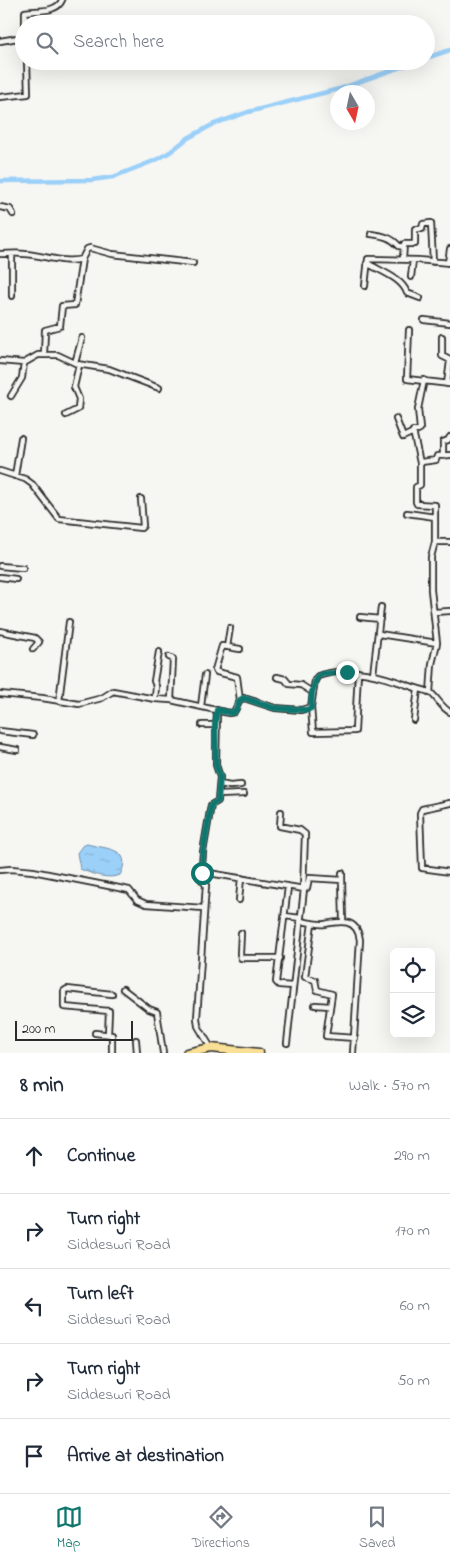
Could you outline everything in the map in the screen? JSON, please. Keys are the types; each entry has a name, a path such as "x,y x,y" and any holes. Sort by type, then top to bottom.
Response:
{"main road":[{"path":"187,1053 211,1048 259,1053"}],"street":[{"path":"25,15 25,12 59,6 62,0"},
{"path":"0,42 15,39"},
{"path":"0,97 28,94 27,70"},
{"path":"0,207 10,209 13,214"},
{"path":"371,234 385,236 399,246 404,246 405,244 415,245 414,229 422,229 423,224 431,224 433,262"},
{"path":"403,259 404,246"},
{"path":"44,355 45,330 60,326 62,306 75,305 82,259 87,249 90,248 112,254 193,263"},
{"path":"365,286 368,259 403,259 449,263 450,249"},
{"path":"0,254 67,260 82,259"},
{"path":"12,254 12,296"},
{"path":"411,277 414,260"},
{"path":"367,263 387,273 404,286 407,293 420,298"},
{"path":"424,320 450,323"},
{"path":"409,330 407,379 448,384 450,360 442,356 442,337"},
{"path":"66,415 78,408 80,399 74,387 82,338"},
{"path":"0,361 24,363 38,355 58,355 77,364 108,369 159,388"},
{"path":"11,396 22,378 24,363"},
{"path":"396,419 403,436 420,428 418,409 424,380"},
{"path":"413,431 420,463 420,485 416,487 416,504 435,505 436,517 435,542 431,556 431,590 437,643 432,664 430,693"},
{"path":"443,456 443,442 448,440 450,436"},
{"path":"16,476 21,438"},
{"path":"420,463 436,460 436,457 450,455"},
{"path":"0,472 16,476 32,484 59,519 141,528 143,526 141,499"},
{"path":"407,513 436,517"},
{"path":"435,542 450,542"},
{"path":"0,566 23,568"},
{"path":"0,577 16,578"},
{"path":"373,674 381,606"},
{"path":"434,612 450,611"},
{"path":"360,616 380,619"},
{"path":"59,701 69,622"},
{"path":"227,647 230,628"},
{"path":"0,631 35,638 39,642 33,649"},
{"path":"379,634 437,643"},
{"path":"0,694 79,704 102,698 113,691 171,700 232,713 236,710 240,700 237,677 216,671 221,647 240,649"},
{"path":"155,699 156,686 154,681 159,652"},
{"path":"169,657 173,659 171,700"},
{"path":"358,672 355,731 313,732 312,692 318,676 347,672 358,672 373,674 430,693 450,712"},
{"path":"201,706 205,675"},
{"path":"277,678 285,679 290,684 301,685 312,692"},
{"path":"414,720 418,689"},
{"path":"240,700 247,698 268,707 282,709 301,710 311,708"},
{"path":"211,1048 197,1021 206,885 202,879 203,852 211,805 218,802 220,784 220,775 216,765 215,725 217,710"},
{"path":"202,725 215,725"},
{"path":"0,731 33,735"},
{"path":"0,747 17,750"},
{"path":"220,784 230,786 241,785"},
{"path":"219,795 244,794"},
{"path":"450,803 422,809 420,813 422,868 450,872"},
{"path":"281,812 280,826 300,830 305,834 304,889 287,1043"},
{"path":"0,870 33,871 129,890 137,900 148,904 203,908"},
{"path":"202,872 304,889"},
{"path":"342,873 343,921"},
{"path":"239,900 241,878"},
{"path":"304,889 307,888 309,878 342,880"},
{"path":"288,887 276,984 293,986"},
{"path":"285,916 312,923 324,924 343,921 355,927 358,932 360,940 353,1053"},
{"path":"312,923 305,977 315,980 316,990 331,994 326,1036 355,1038"},
{"path":"241,933 240,954 242,958 280,958"},
{"path":"295,963 306,964"},
{"path":"123,989 149,1009 157,1012 164,1053"},
{"path":"108,1034 109,1011 64,1007 64,998 65,990 112,994"},
{"path":"315,1005 330,1006"},
{"path":"95,1033 113,1036 112,1053"},
{"path":"136,1040 137,1053"}],"water":[{"path":"87,844 116,851 121,855 123,866 120,875 105,877 80,869 77,853 82,846"}],"waterway":[{"path":"435,55 450,50"},
{"path":"0,181 92,180 113,177 156,160 188,138 214,124 248,112 339,89 393,70"}],"route":[{"path":"202,873 203,852 211,805 218,801 220,773 216,765 215,744 217,710 232,713 236,710 240,700 244,698 274,708 307,710 311,708 312,692 318,676 347,672"}]}
